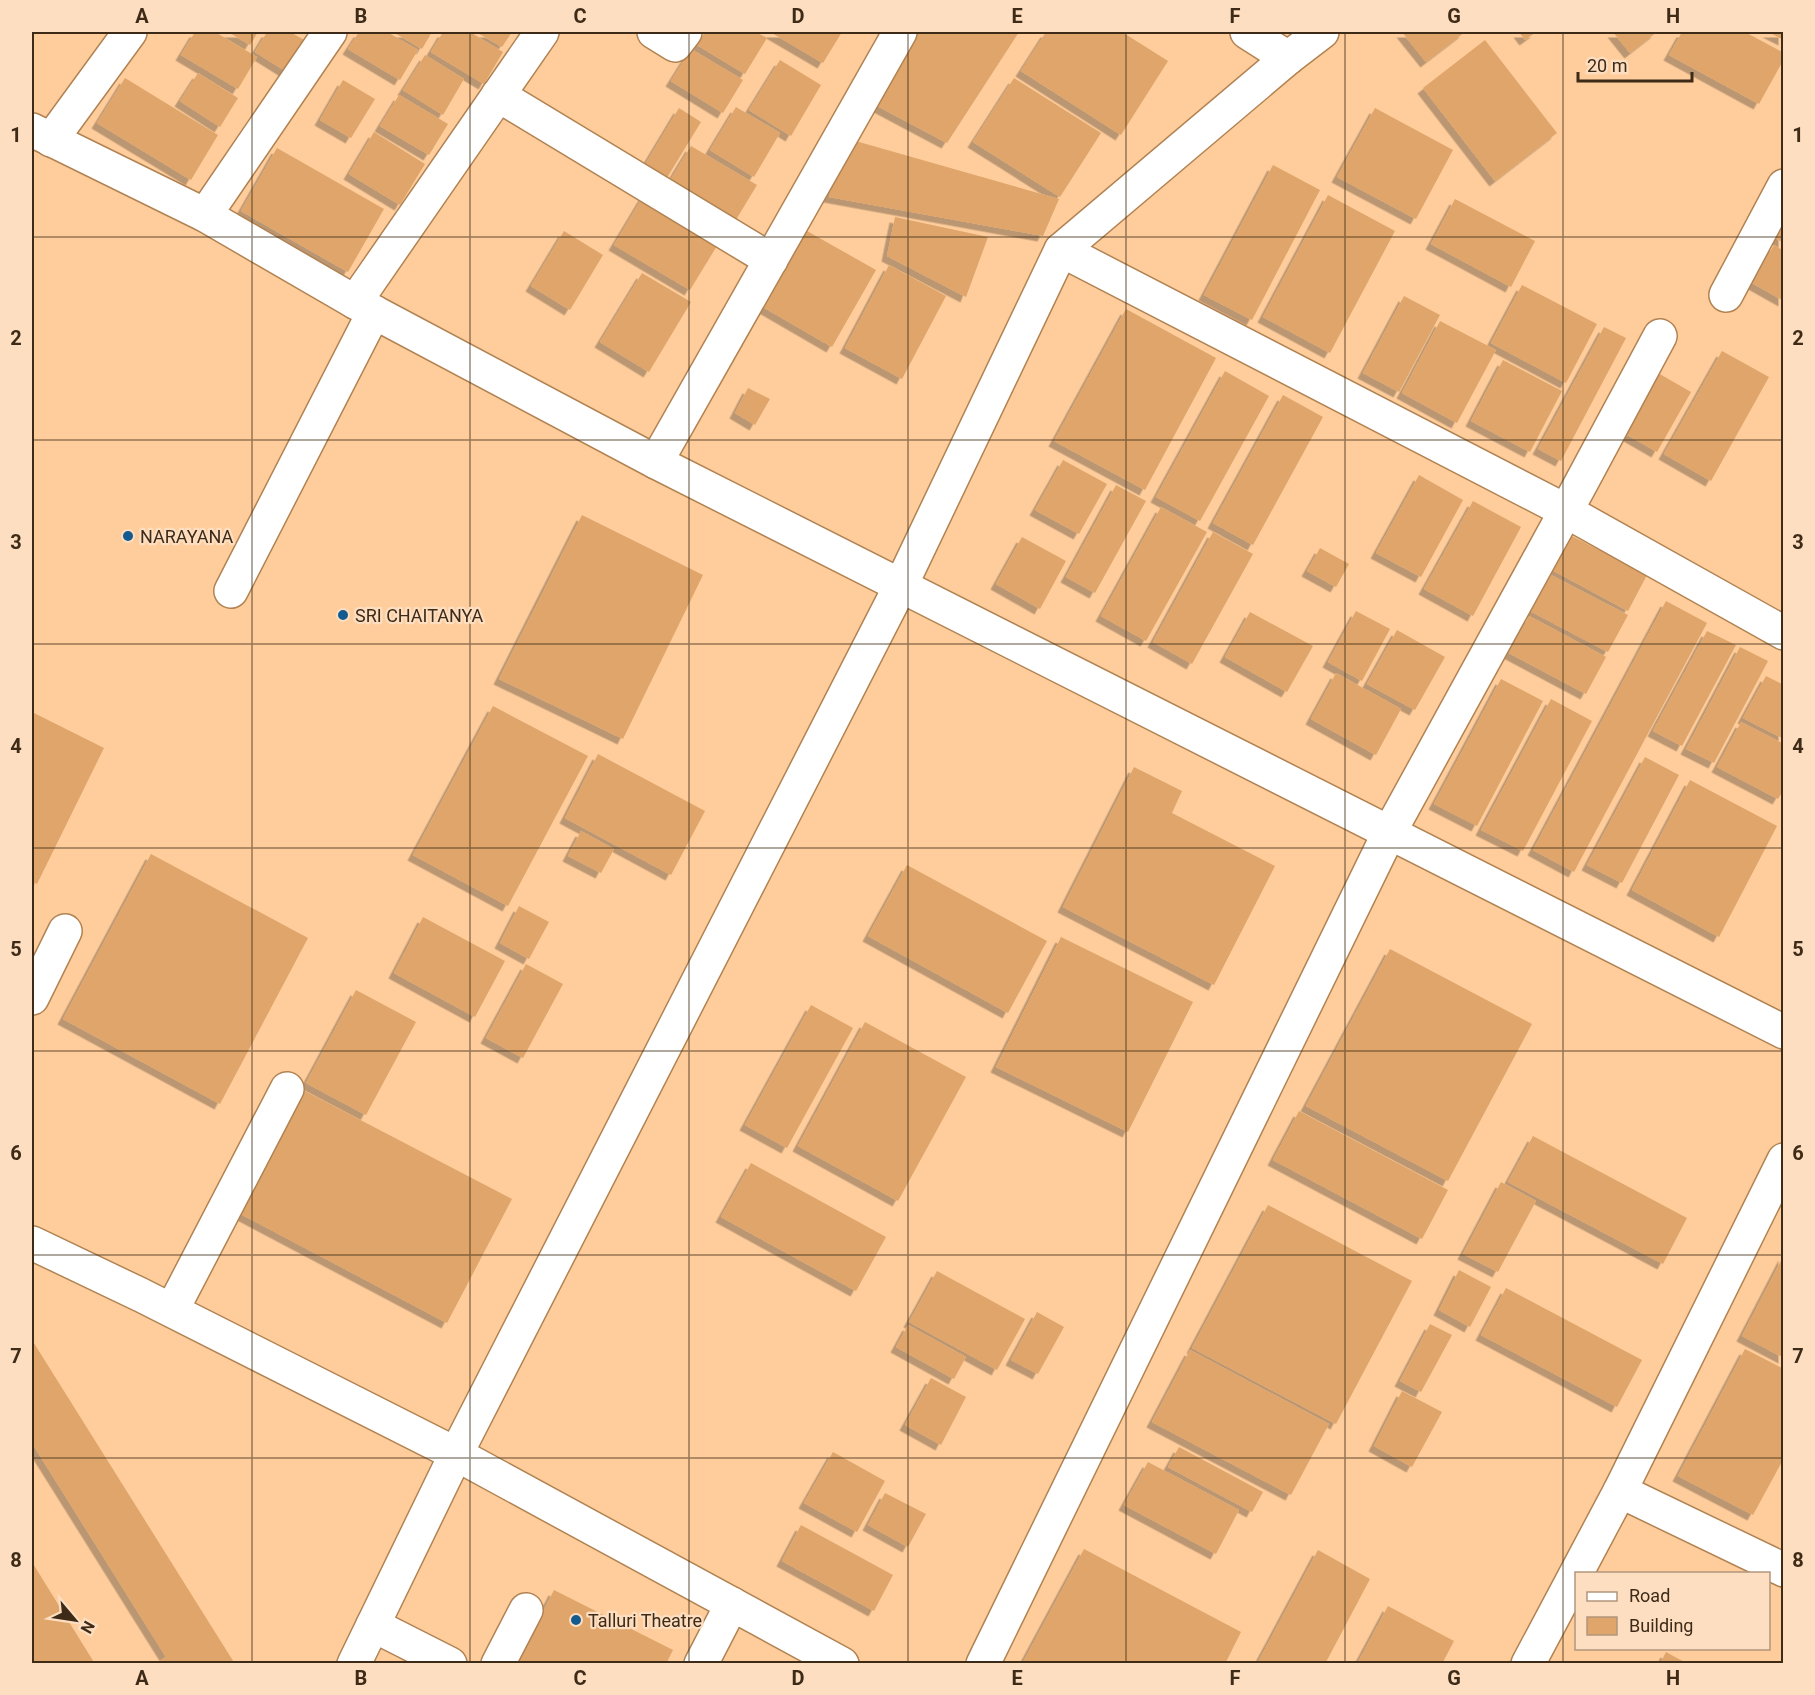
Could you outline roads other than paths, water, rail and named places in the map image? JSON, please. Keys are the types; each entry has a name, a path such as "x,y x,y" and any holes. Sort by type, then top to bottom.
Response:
{"street":[{"path":"130,32 41,135 205,214 364,307 656,462 1784,1032"},
{"path":"205,214 330,32"},
{"path":"231,591 364,307 498,95 542,32"},
{"path":"654,32 675,45 684,32"},
{"path":"656,462 900,32"},
{"path":"1247,32 1288,58"},
{"path":"354,1664 456,1454 901,585 1061,250 1288,58 1322,32"},
{"path":"498,95 771,260"},
{"path":"1726,295 1784,186"},
{"path":"1061,250 1566,511 1784,633"},
{"path":"983,1664 1389,833 1660,336"},
{"path":"32,998 65,931"},
{"path":"172,1310 287,1089"},
{"path":"1577,1572 1780,1175"},
{"path":"32,1244 172,1310 456,1454 842,1664"},
{"path":"1620,1491 1784,1570"},
{"path":"1528,1664 1575,1576"},
{"path":"701,1664 732,1604"},
{"path":"498,1664 526,1610"},
{"path":"373,1625 450,1664"}],"place":[{"name":"NARAYANA","path":"128,536"},
{"name":"SRI CHAITANYA","path":"343,615"},
{"name":"Talluri Theatre","path":"576,1620"}]}
